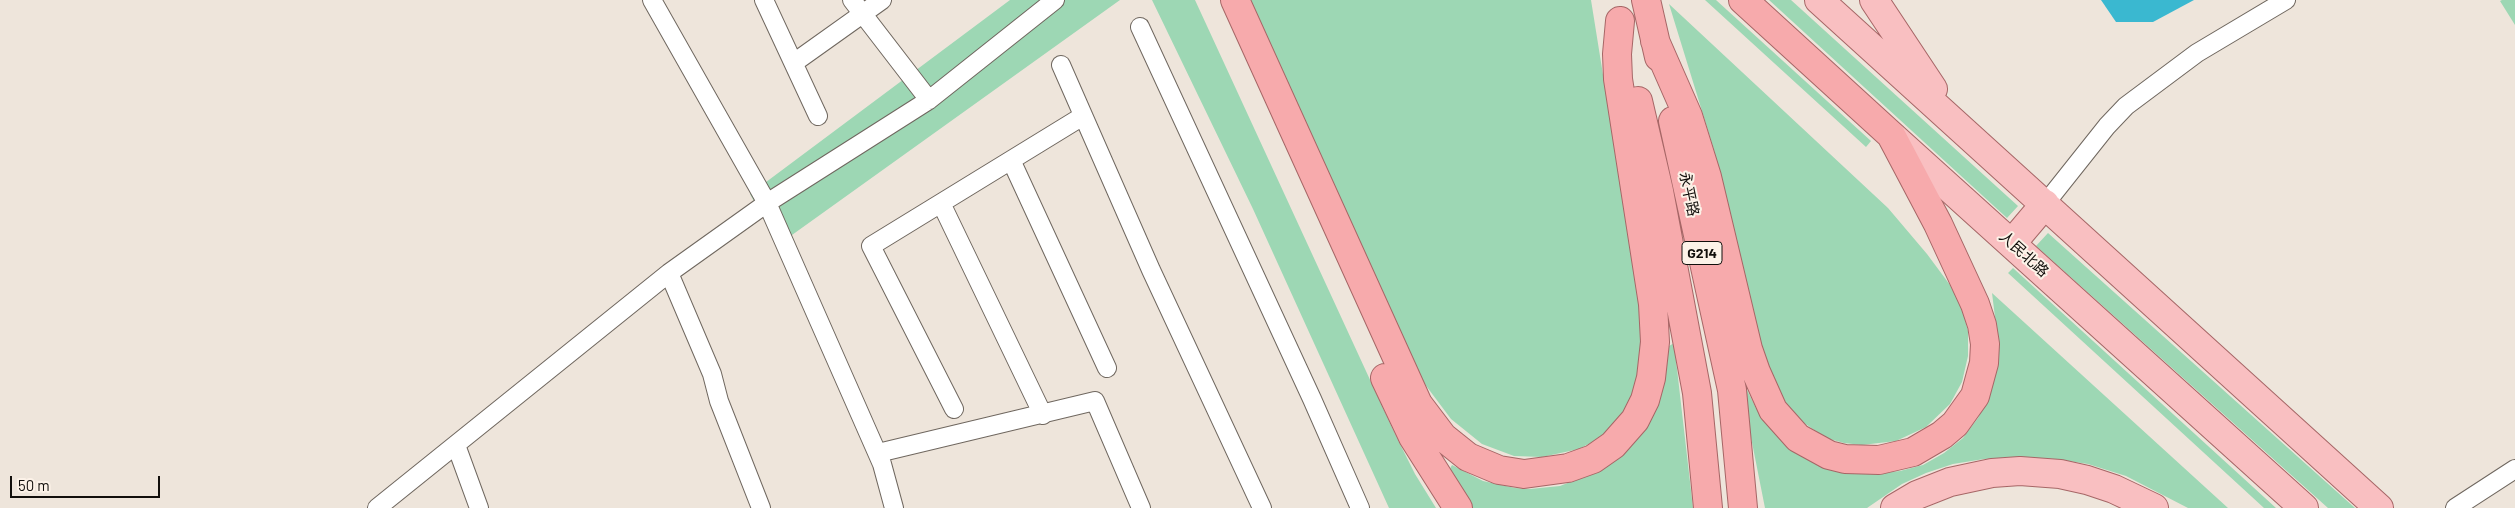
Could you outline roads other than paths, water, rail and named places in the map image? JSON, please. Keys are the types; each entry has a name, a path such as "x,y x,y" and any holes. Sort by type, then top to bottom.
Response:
{"highway":[{"path":"1216,0 1409,430 1458,508"},
{"path":"1235,0 1418,404 1443,437 1468,456 1499,470 1524,474 1538,474 1568,468 1593,458 1613,445 1635,420 1645,400 1651,378 1655,342 1653,304 1618,79 1616,54 1618,11"},
{"name":"永平路","path":"1646,0 1732,390 1743,508"},
{"name":"人民北路","path":"1744,0 1891,135"},
{"name":"永平路","path":"1618,11 1659,191 1697,393 1708,508"},
{"path":"1655,41 1688,116 1707,177 1748,349 1763,391 1773,410 1798,438 1813,448 1845,460 1879,460 1896,457 1912,452 1942,435 1955,424 1975,396 1984,363 1985,344 1982,324 1962,273 1891,135"}],"main road":[{"path":"1819,0 2379,508"},
{"path":"1874,0 1924,78 1970,138"},
{"name":"人民北路","path":"1891,135 2304,508"},
{"path":"2012,243 2044,204"},
{"path":"1895,508 1917,495 1950,482 1992,473 2020,471 2060,474 2087,480 2114,489 2154,508"}],"street":[{"path":"652,0 767,203 878,453 894,508"},
{"path":"764,0 795,62 818,116"},
{"path":"852,0 929,100"},
{"path":"795,62 882,0"},
{"path":"377,508 669,273 767,203 929,100 1054,0"},
{"path":"2044,204 2126,106 2197,53 2286,0"},
{"path":"1140,27 1312,399 1360,508"},
{"path":"1061,65 1082,116 1262,508"},
{"path":"954,409 871,246 1082,116"},
{"path":"1011,160 1107,368"},
{"path":"941,204 1043,414"},
{"path":"669,273 712,374 718,401 761,508"},
{"path":"878,453 1095,401 1141,508"},
{"path":"456,446 479,508"},
{"path":"2456,508 2515,469"}],"water":[{"path":"2101,0 2194,0 2153,22 2116,22"}]}
